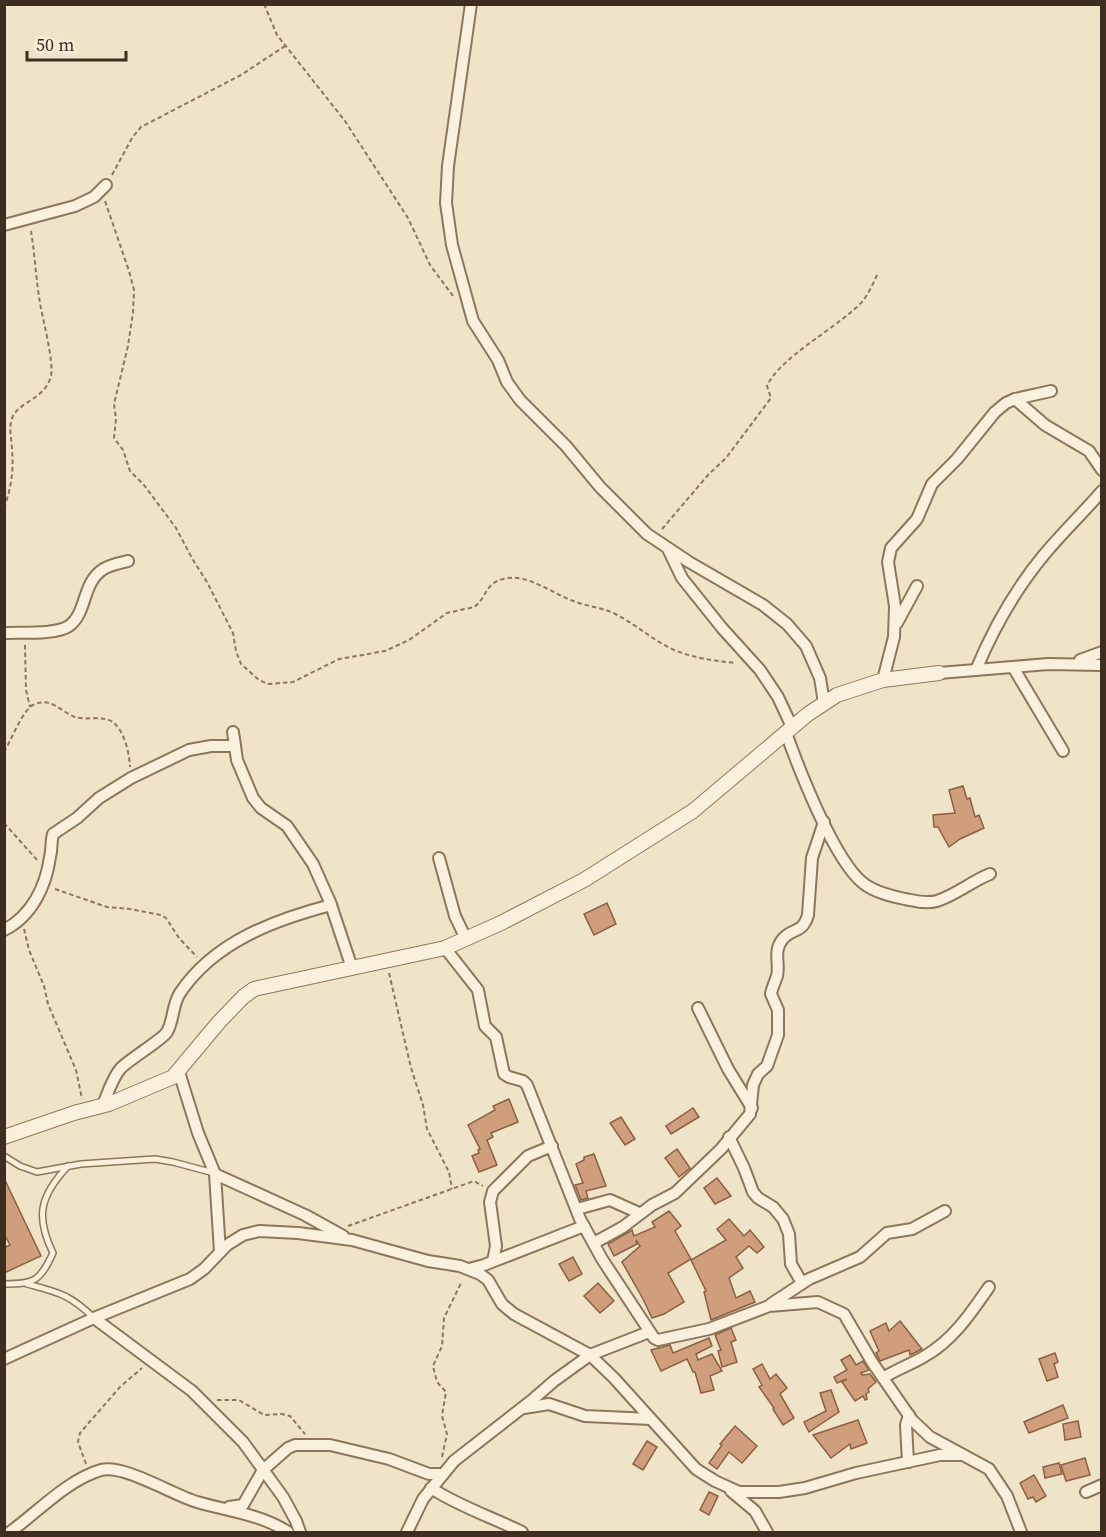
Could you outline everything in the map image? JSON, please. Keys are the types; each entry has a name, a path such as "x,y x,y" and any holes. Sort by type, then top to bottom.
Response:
{"street":[{"path":"471,4 448,166 446,203 452,245 473,321 498,360 507,382 520,400 566,446 600,487 654,538 763,605 787,624 806,645 820,678 824,703"},
{"path":"4,225 75,206 94,197 104,186"},
{"path":"883,681 890,659 894,627 894,596 888,562 891,548 917,519 932,484 957,459 995,412 1015,399 1051,391"},
{"path":"1015,399 1045,425 1089,451 1101,470"},
{"path":"976,670 995,629 1018,590 1046,552 1101,490"},
{"path":"667,547 682,578 754,664 778,697 824,822 854,875 864,884 892,896 923,903 936,901 990,874"},
{"path":"4,633 58,630 69,626 76,618 93,579 102,570 128,561"},
{"path":"894,627 917,586"},
{"path":"1073,663 1101,652"},
{"path":"4,1137 103,1105 161,1083 179,1072 219,1022 254,989 445,948 501,923 584,880 693,811 789,730 837,695 883,681 939,673 1073,663 1101,665"},
{"path":"1012,667 1063,751"},
{"path":"234,732 237,760 253,798 261,808 287,826 313,864 331,905 352,968"},
{"path":"4,930 20,920 38,896 47,872 53,834 99,798 131,778 189,750 211,746 235,746"},
{"path":"594,1244 623,1227 639,1213 675,1193 710,1161 741,1126 752,1108 753,1085 758,1074 767,1066 778,1035 778,1010 771,994 777,977 777,952 784,938 806,923 812,858 824,822"},
{"path":"439,858 455,916 466,939"},
{"path":"103,1105 121,1068 167,1032 179,994 205,965 222,951 261,928 290,916 331,905"},
{"path":"445,948 478,990 485,1026 496,1037 503,1072 508,1077 523,1081 527,1085 584,1226 649,1332 657,1340 709,1329 769,1306 802,1283 860,1257 887,1233 912,1229 945,1211"},
{"path":"698,1008 728,1069 752,1108"},
{"path":"179,1072 198,1132 215,1174 220,1252"},
{"path":"729,1137 753,1192 773,1207 783,1219 789,1234 791,1264 802,1283"},
{"path":"494,1261 496,1246 491,1216 491,1194 496,1186 528,1156 552,1146"},
{"path":"215,1174 352,1240"},
{"path":"577,1209 610,1200 639,1213"},
{"path":"469,1269 584,1226"},
{"path":"4,1359 94,1318 190,1279 236,1239 259,1232 297,1233 352,1240 428,1261 469,1269 488,1280 502,1304 514,1314 590,1355 614,1378 696,1469 744,1493 779,1492 805,1488 871,1469 940,1455 963,1455"},
{"path":"883,1378 926,1356 952,1336 989,1287"},
{"path":"769,1306 818,1302 844,1314 883,1378 909,1415 930,1437 989,1469 1007,1496 1021,1533"},
{"path":"94,1318 192,1391 243,1442 283,1497 300,1533"},
{"path":"406,1533 423,1499 440,1474 454,1461 590,1355 649,1332"},
{"path":"520,1409 549,1404 585,1416 651,1419"},
{"path":"909,1415 906,1425 909,1462"},
{"path":"225,1508 243,1505 263,1470 288,1448 295,1445 330,1445 389,1459 419,1471 440,1474"},
{"path":"10,1533 67,1488 90,1474 104,1469 171,1490 195,1501 271,1523 288,1533"},
{"path":"1086,1492 1101,1485"},
{"path":"726,1486 754,1512 767,1533"},
{"path":"431,1488 450,1500 492,1517 522,1533"}],"lane":[{"path":"4,1156 20,1166 37,1172 69,1165 155,1159 215,1174"},
{"path":"27,1284 44,1272 53,1253 43,1233 43,1210 50,1186 69,1165"},
{"path":"4,1284 27,1284 64,1294 94,1318"}],"path":[{"path":"264,4 277,35 345,121 386,183 408,218 430,265 443,285 455,300 469,309"},
{"path":"285,46 241,75 141,127 104,186 105,206 134,290 128,346 116,396 114,438 123,450 130,471 144,485 176,528 207,582 232,633 242,664 259,680 268,684 293,682 339,659 385,651 409,640 447,613 474,607 488,586 504,578 522,579 573,601 609,610 661,644 683,653 706,659 754,664"},
{"path":"4,508 12,475 13,451 10,431 12,419 15,412 42,392 51,375 30,217"},
{"path":"654,538 708,475 726,458 763,410 771,398 767,386 773,377 795,356 861,303 877,275"},
{"path":"24,632 26,690 30,707"},
{"path":"4,752 30,707 48,703 58,706 76,718 108,719 114,722 126,743 131,778"},
{"path":"4,823 47,872"},
{"path":"43,885 107,907 130,909 166,918 179,938 205,965"},
{"path":"20,920 44,986 48,1004 76,1070 85,1110"},
{"path":"386,962 427,1129 449,1172 452,1189"},
{"path":"1101,1152 1101,1158"},
{"path":"334,1230 374,1219 417,1200 474,1181 479,1182 491,1194"},
{"path":"440,1474 447,1434 442,1416 446,1392 437,1382 433,1366 442,1346 444,1317 469,1269"},
{"path":"90,1474 78,1442 80,1432 134,1373 152,1361"},
{"path":"192,1391 211,1399 238,1400 264,1415 290,1416 312,1444"}],"building":[{"path":"963,786 967,799 970,798 975,817 979,815 984,828 949,847 938,827 934,827 933,815 955,813 949,790"},
{"path":"607,903 616,924 594,935 584,914"},
{"path":"509,1099 518,1122 491,1133 493,1137 487,1140 497,1165 479,1172 472,1156 479,1153 480,1149 468,1125 495,1110 493,1106"},
{"path":"693,1108 699,1117 671,1134 666,1126"},
{"path":"621,1117 635,1139 625,1145 610,1123"},
{"path":"677,1149 690,1168 679,1177 665,1158"},
{"path":"594,1154 606,1186 586,1191 588,1198 581,1200 575,1185 583,1183 576,1164 584,1160 584,1157"},
{"path":"4,1178 41,1256 4,1273 4,1248 10,1245 4,1234"},
{"path":"717,1178 731,1196 715,1204 704,1188"},
{"path":"669,1211 681,1226 675,1231 691,1259 668,1273 684,1302 652,1318 622,1262 640,1246 636,1240 637,1244 614,1256 608,1244 632,1230 634,1236 655,1227 652,1222"},
{"path":"729,1219 744,1236 750,1230 764,1247 757,1253 749,1246 736,1257 743,1268 729,1278 736,1298 750,1291 755,1302 711,1320 704,1292 706,1291 691,1260 726,1240 717,1229"},
{"path":"573,1257 582,1274 569,1281 559,1264"},
{"path":"598,1283 614,1301 600,1313 584,1296"},
{"path":"900,1321 922,1349 910,1355 909,1350 880,1361 876,1353 879,1351 870,1331 886,1323 889,1331"},
{"path":"731,1328 736,1340 731,1342 737,1362 722,1367 718,1351 721,1350 715,1335"},
{"path":"709,1338 712,1346 696,1354 698,1360 712,1354 722,1371 710,1376 714,1390 701,1393 695,1372 687,1359 661,1371 651,1350 670,1345 673,1353"},
{"path":"1055,1353 1058,1362 1054,1364 1058,1377 1047,1381 1039,1359"},
{"path":"850,1355 856,1365 863,1361 869,1370 861,1373 862,1375 870,1374 876,1382 868,1389 865,1400 863,1396 855,1401 842,1382 847,1379 837,1383 834,1377 847,1370 841,1360"},
{"path":"762,1364 770,1379 776,1374 787,1388 780,1394 794,1418 783,1425 759,1387 762,1385 753,1369"},
{"path":"831,1390 839,1412 809,1432 804,1422 826,1411 820,1393"},
{"path":"1063,1405 1068,1418 1029,1433 1024,1422"},
{"path":"858,1420 867,1443 851,1449 850,1444 831,1458 813,1435"},
{"path":"1078,1421 1081,1437 1065,1440 1063,1424"},
{"path":"735,1426 757,1446 742,1463 729,1452 717,1469 709,1463 722,1445 720,1444"},
{"path":"647,1441 657,1447 643,1470 633,1464"},
{"path":"1085,1458 1090,1475 1066,1481 1061,1465"},
{"path":"1059,1463 1062,1474 1045,1478 1043,1467"},
{"path":"1034,1475 1046,1496 1036,1502 1033,1497 1028,1499 1020,1483"},
{"path":"709,1492 718,1496 709,1515 700,1510"}]}
